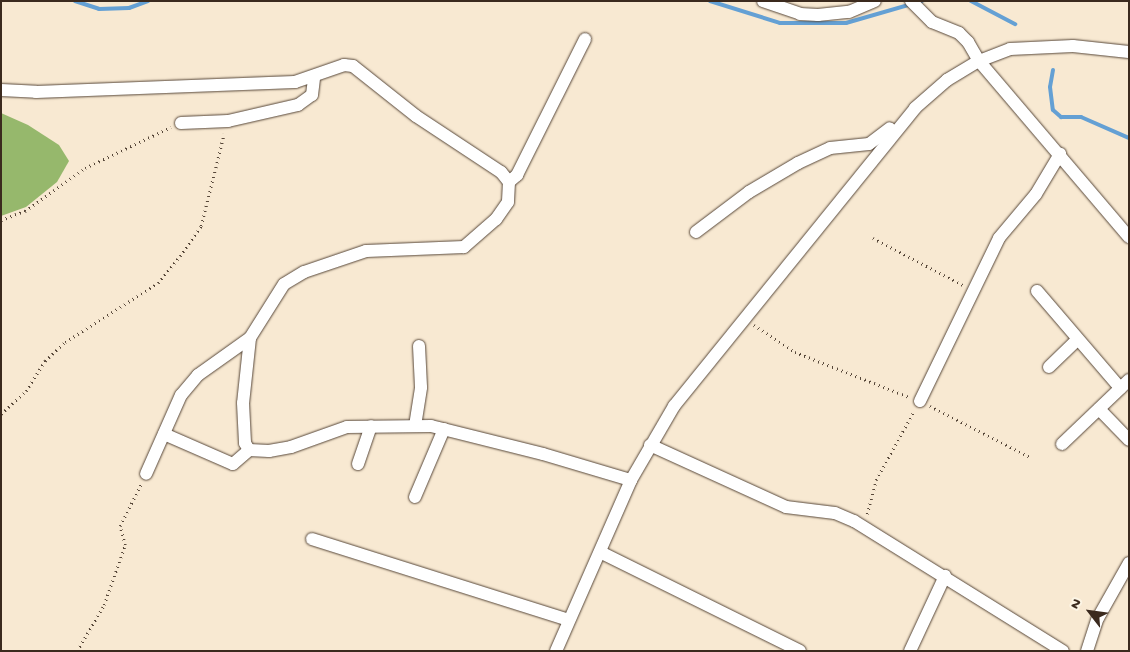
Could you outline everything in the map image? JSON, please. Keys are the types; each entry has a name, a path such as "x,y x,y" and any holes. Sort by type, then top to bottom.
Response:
{"street":[{"path":"763,1 800,14 818,15 849,12 875,1"},
{"path":"911,1 932,22 960,34 980,61 1129,237"},
{"path":"509,182 517,175 585,39"},
{"path":"556,651 631,480 674,406 747,320 915,108 947,80 980,61 1010,49 1041,46 1129,52"},
{"path":"1,90 36,92 127,90 296,82 314,78 344,65 353,66 416,116 501,172 509,182 508,202 496,219 464,247 366,250 304,272 284,284 250,338 198,375 181,395 146,474"},
{"path":"182,123 228,121 298,106 312,95 314,78"},
{"path":"696,232 749,192 798,163 830,148 869,144 897,124 901,126"},
{"path":"920,401 999,238 1036,194 1060,154"},
{"path":"1037,291 1077,340 1124,384 1062,444"},
{"path":"249,450 245,443 243,403 250,338"},
{"path":"1050,366 1077,340"},
{"path":"415,426 421,386 418,346"},
{"path":"1099,409 1129,440"},
{"path":"358,464 371,426"},
{"path":"164,434 233,464 249,450 269,451 347,427 415,426 444,429 631,480"},
{"path":"414,497 444,429"},
{"path":"650,445 786,507 835,513 864,527 1063,651"},
{"path":"312,539 569,620"},
{"path":"600,552 800,651"},
{"path":"1086,651 1098,618 1129,563"},
{"path":"910,651 945,576"}],"path":[{"path":"1,414 26,391 45,361 65,342 158,283 180,256 201,226 228,121"},
{"path":"1,220 25,211 85,168 130,144 182,123"},
{"path":"873,238 974,291"},
{"path":"747,320 794,352 920,401 1032,458"},
{"path":"864,527 876,480 920,401"},
{"path":"78,651 104,605 125,545 120,526 146,474"}],"green space":[{"path":"1,113 28,125 59,145 69,161 57,182 26,207 1,216"}],"waterway":[{"path":"75,1 99,9 129,8 148,1"},
{"path":"710,1 780,23 846,23 922,1"},
{"path":"971,1 1015,24"},
{"path":"1053,70 1050,87 1053,110 1061,117 1081,117 1129,138"}]}
